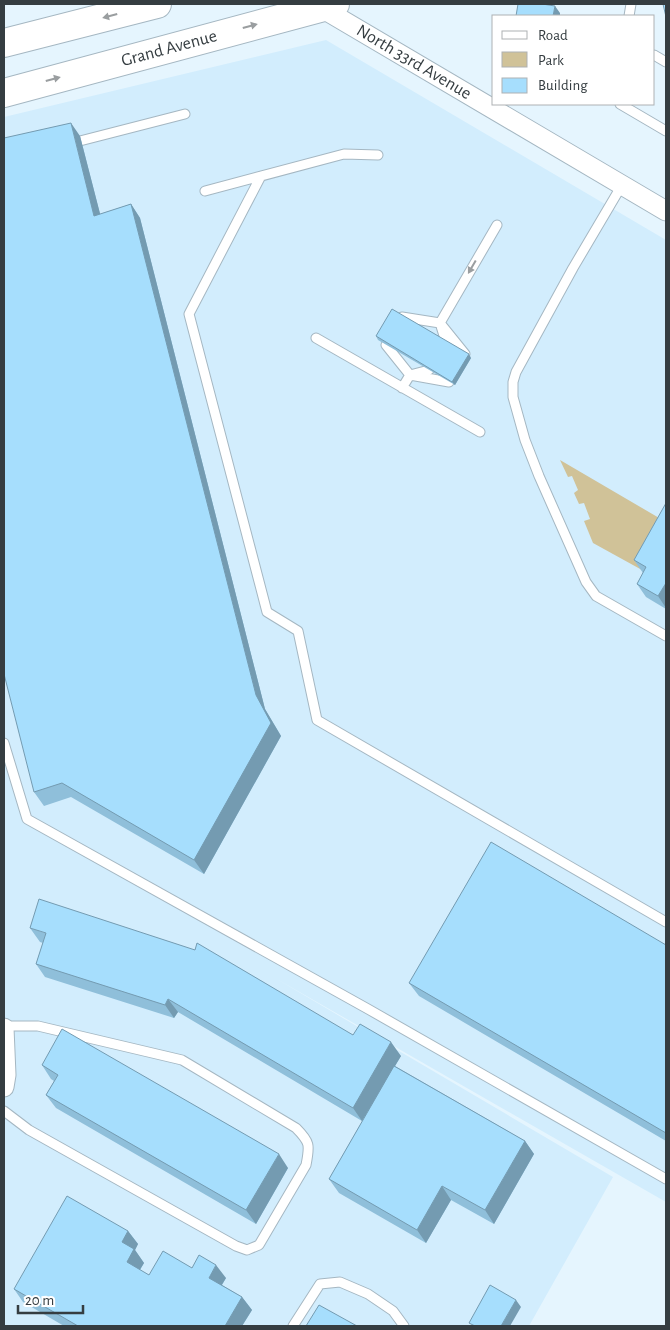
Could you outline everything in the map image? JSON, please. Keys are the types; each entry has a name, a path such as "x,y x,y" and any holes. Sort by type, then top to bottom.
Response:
{"highway":[{"path":"4,44 157,4"},
{"name":"Grand Avenue","path":"4,93 325,5"}],"street":[{"name":"North 33rd Avenue","path":"325,5 622,185 665,206"},
{"path":"4,1027 6,1075 4,1087"}],"lane":[{"path":"655,56 666,62"},
{"path":"622,105 666,131"},
{"path":"61,146 185,114"},
{"path":"205,191 344,154 378,155"},
{"path":"262,176 189,314 266,612 298,631 317,720 666,922"},
{"path":"622,185 573,268 516,372 513,382 513,397 525,440 586,582 596,596 666,636"},
{"path":"446,342 440,323 497,225"},
{"path":"402,317 440,323 465,354"},
{"path":"419,327 440,323"},
{"path":"316,338 480,432"},
{"path":"386,345 410,375 449,382"},
{"path":"403,355 410,375"},
{"path":"402,388 410,375 429,370"},
{"path":"4,743 27,819 368,1009 666,1179"},
{"path":"4,1027 38,1026 182,1060 296,1128 307,1139 309,1153 306,1165 258,1245 247,1250 236,1246 38,1134 4,1112"},
{"path":"293,1326 320,1284 340,1282 368,1294 393,1311 404,1326"}],"shaded area":[{"path":"326,40 666,240 666,1202 275,978 613,1177 529,1326 4,1326 4,117"}],"green space":[{"path":"560,460 666,522 642,570 593,543 584,521 590,519 584,503 579,504 574,493 578,490 572,476 568,477"}],"building":[{"path":"518,4 555,6 553,15 516,15"},
{"path":"663,4 666,4 666,17"},
{"path":"71,123 94,216 131,204 256,695 271,723 194,860 62,783 34,792 4,674 4,138"},
{"path":"392,309 469,354 452,382 376,336"},
{"path":"666,503 666,583 658,596 637,584 646,567 634,560"},
{"path":"491,842 666,945 666,1133 409,983"},
{"path":"39,899 195,950 197,943 353,1035 360,1024 391,1042 353,1108 168,999 165,1005 36,964 46,933 30,928"},
{"path":"62,1029 279,1154 246,1210 46,1095 58,1075 42,1065"},
{"path":"394,1066 525,1141 485,1210 442,1186 417,1230 329,1179"},
{"path":"67,1196 128,1231 122,1242 134,1249 127,1262 149,1275 163,1251 192,1268 199,1255 216,1265 209,1278 242,1297 225,1326 78,1326 14,1289"},
{"path":"490,1285 516,1300 501,1326 475,1326 469,1323"},
{"path":"319,1305 357,1326 306,1326"}]}
